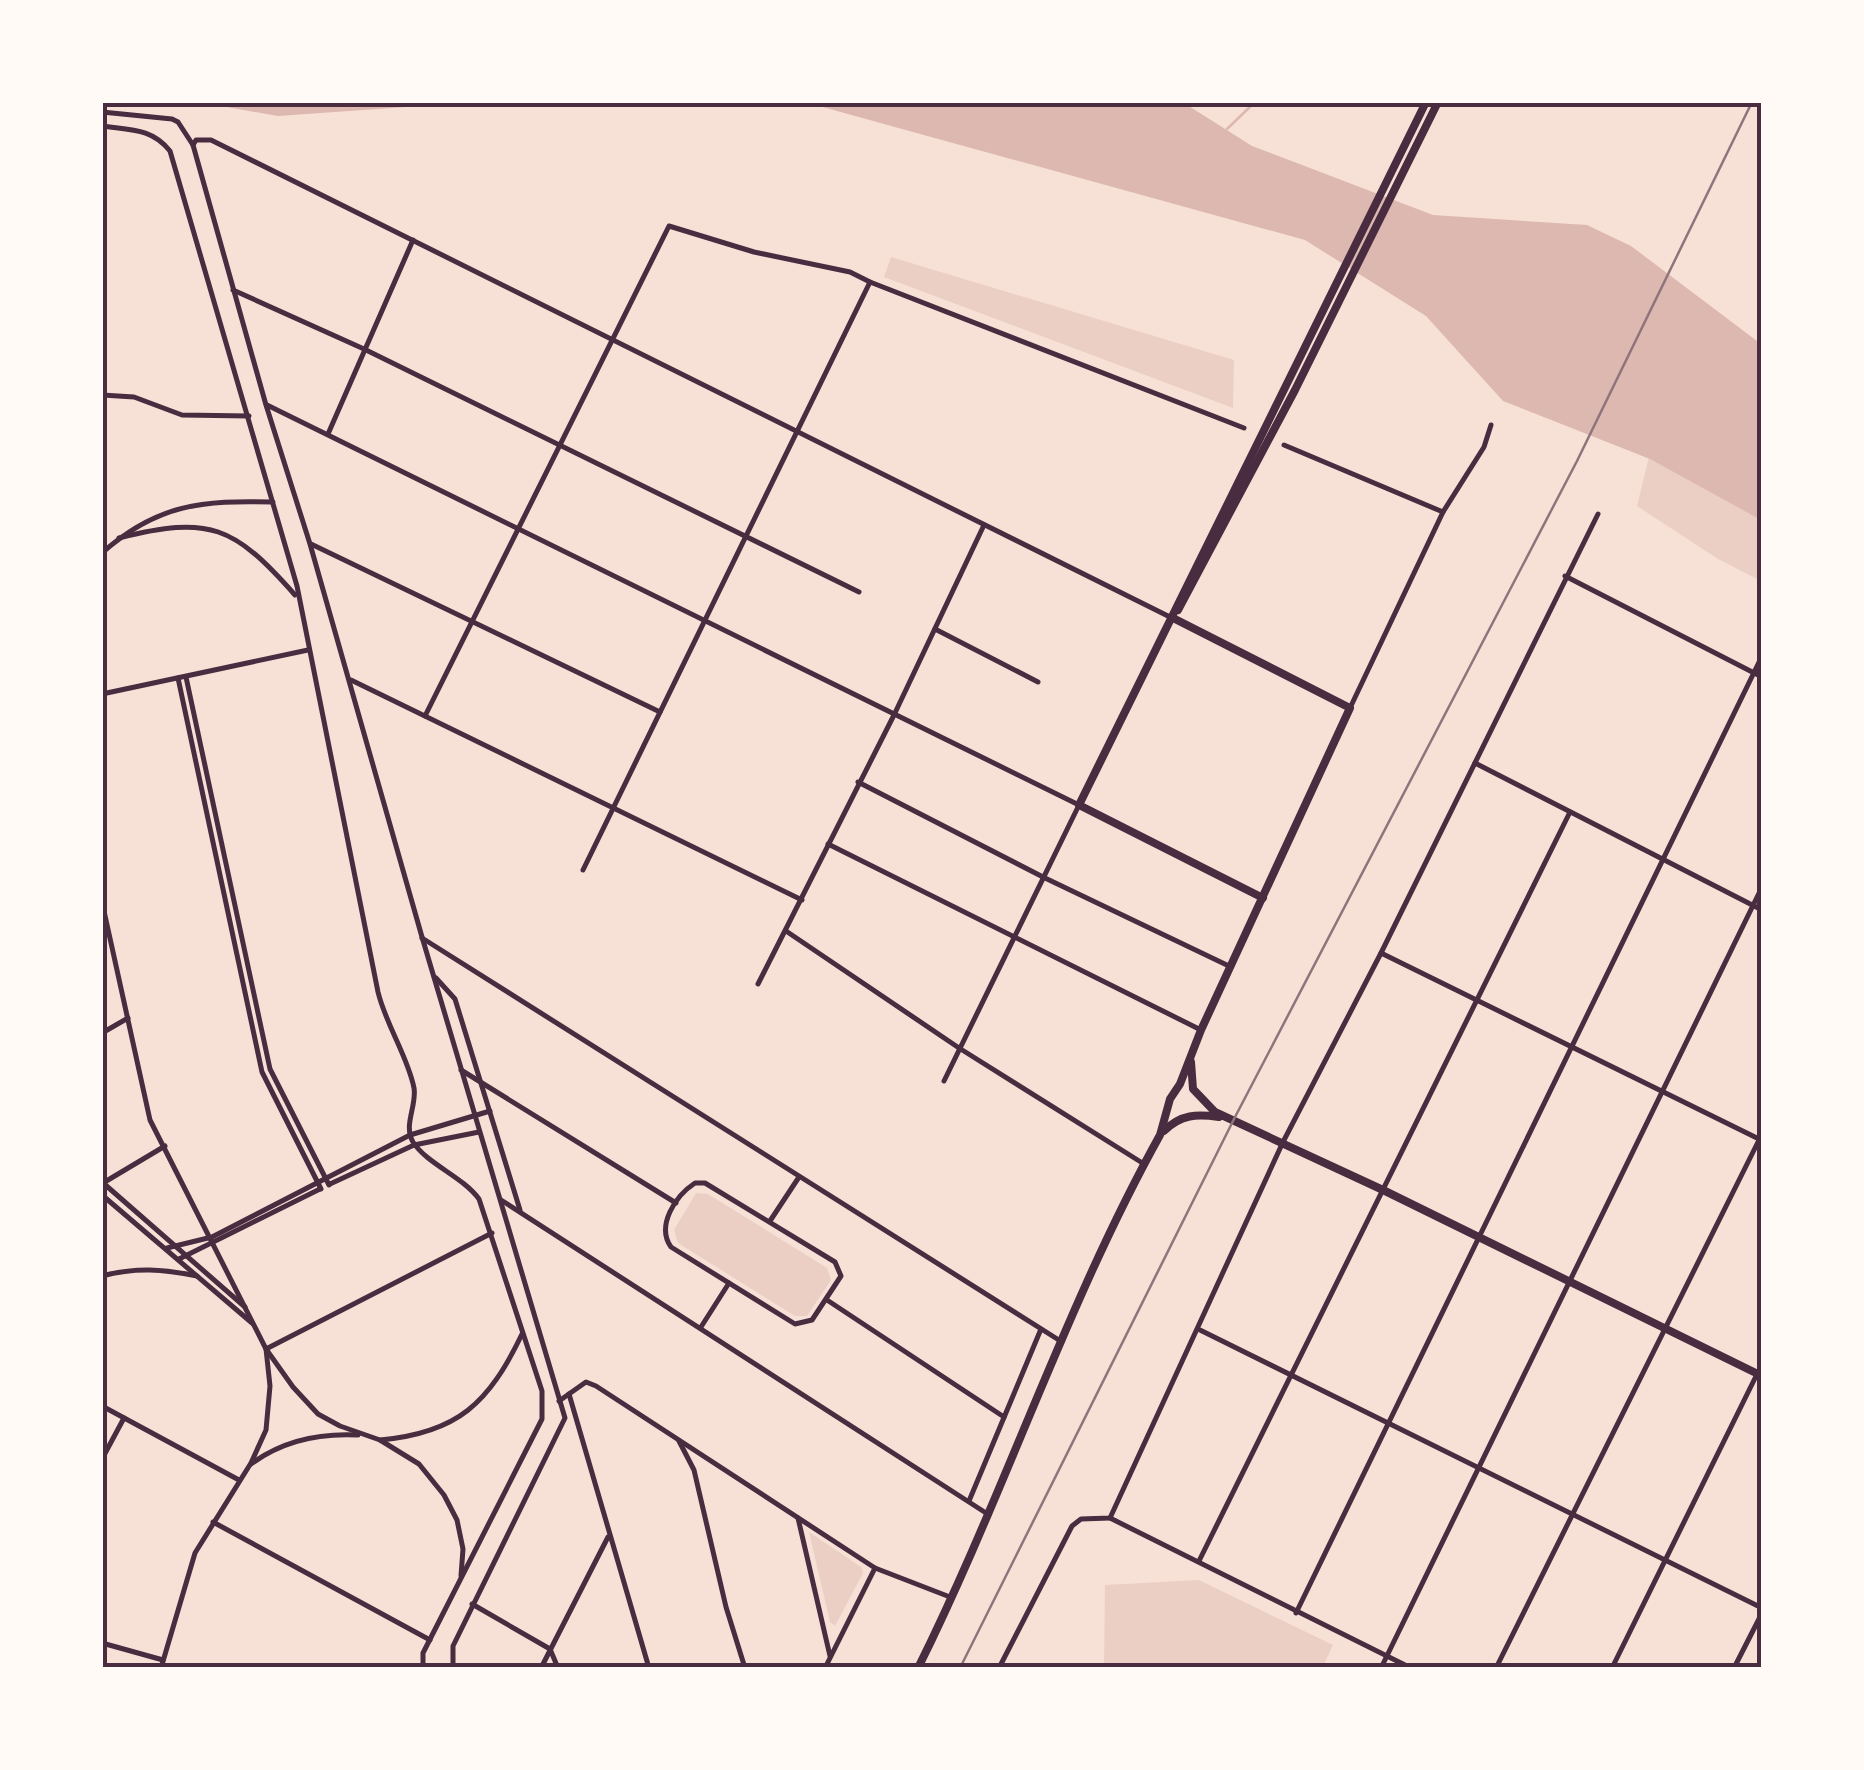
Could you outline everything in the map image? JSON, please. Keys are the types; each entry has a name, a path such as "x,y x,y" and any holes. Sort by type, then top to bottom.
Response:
{"main road":[{"path":"1262,898 1079,805 1290,388 1426,102"},
{"path":"1290,388 1438,102"},
{"path":"1173,618 1350,708 1201,1030 1178,1089"},
{"path":"1191,1053 1193,1089 1215,1112 1759,1375"},
{"path":"918,1668 953,1598 1062,1342 1160,1135 1172,1093 1193,1089"},
{"path":"1195,1114 1200,1098"},
{"path":"1170,1106 1182,1117"},
{"path":"1160,1135 1182,1117 1195,1114 1234,1119"}],"street":[{"path":"102,112 172,119 193,145 565,1418 452,1646 453,1668"},
{"path":"102,126 148,132 161,139 170,151 298,597 378,992 414,1086 410,1136 414,1145 472,1189 492,1233 542,1390 542,1419 423,1654 423,1668"},
{"path":"193,145 196,140 211,140 1173,618"},
{"path":"425,716 669,226 754,252 850,272 1244,428"},
{"path":"328,434 413,240"},
{"path":"583,870 870,282"},
{"path":"233,290 364,349 859,592"},
{"path":"102,395 134,397 182,415 249,416"},
{"path":"266,404 1079,805 944,1080"},
{"path":"1350,708 1443,512 1484,447 1491,425"},
{"path":"1284,445 1443,512"},
{"path":"102,553 151,517 190,505 273,502"},
{"path":"1110,1518 1283,1142 1598,514"},
{"path":"758,984 894,716 984,524"},
{"path":"118,538 192,527 230,535 264,559 298,597"},
{"path":"310,544 660,712"},
{"path":"1565,576 1762,677"},
{"path":"934,629 1038,682"},
{"path":"102,694 308,650"},
{"path":"1296,1613 1762,656"},
{"path":"182,677 270,1069 328,1181"},
{"path":"182,677 262,1072 319,1186"},
{"path":"349,679 802,900"},
{"path":"1474,763 1762,910"},
{"path":"858,782 1231,967"},
{"path":"1199,1561 1570,812"},
{"path":"828,844 1201,1030"},
{"path":"1381,1668 1762,887"},
{"path":"102,902 147,1110 266,1350 292,1387 318,1414 380,1440 419,1464 444,1495 457,1520 463,1549 461,1579"},
{"path":"786,932 959,1048 1144,1164"},
{"path":"422,938 1062,1342"},
{"path":"1381,953 1761,1138 1496,1668"},
{"path":"433,975 456,999 521,1213"},
{"path":"102,1034 128,1018"},
{"path":"461,1070 676,1203"},
{"path":"183,1257 410,1136 490,1111"},
{"path":"328,1181 414,1145 479,1132"},
{"path":"165,1146 103,1183 170,1246 247,1308"},
{"path":"770,1221 799,1177"},
{"path":"705,1182 840,1268 841,1276 812,1320 796,1324 671,1247 664,1237 665,1225 676,1203 694,1183 705,1182"},
{"path":"102,1195 170,1246 213,1240"},
{"path":"498,1198 986,1513"},
{"path":"266,1350 492,1233"},
{"path":"183,1257 255,1325"},
{"path":"102,1276 142,1268 214,1280"},
{"path":"701,1327 729,1283"},
{"path":"827,1300 1004,1417"},
{"path":"969,1502 1042,1328"},
{"path":"1198,1329 1762,1611 1734,1668"},
{"path":"380,1440 434,1431 470,1409 495,1384 524,1332"},
{"path":"102,1643 162,1664 186,1576 266,1430 270,1386 266,1350"},
{"path":"1612,1668 1762,1364"},
{"path":"559,1401 586,1382 596,1386 875,1568 953,1598"},
{"path":"569,1394 649,1668"},
{"path":"102,1406 239,1480"},
{"path":"102,1459 124,1418"},
{"path":"248,1466 296,1442 332,1434 366,1436"},
{"path":"678,1440 694,1470 726,1607 745,1668"},
{"path":"798,1518 830,1656"},
{"path":"1000,1668 1072,1526 1080,1520 1110,1518 1411,1668"},
{"path":"213,1522 430,1640"},
{"path":"541,1668 609,1534"},
{"path":"825,1668 875,1568"},
{"path":"472,1604 550,1649 558,1668"}],"shaded area":[{"path":"204,102 463,103 278,116"},
{"path":"808,103 1184,103 1252,146 1433,215 1587,225 1631,246 1761,344 1761,520 1650,459 1503,401 1426,316 1305,240"},
{"path":"891,257 1234,360 1233,408 884,277"},
{"path":"1649,457 1761,519 1761,581 1718,559 1637,506"},
{"path":"696,1193 708,1194 827,1268 831,1280 807,1316 795,1316 678,1243 674,1230"},
{"path":"809,1532 861,1567 863,1573 835,1626 830,1622"},
{"path":"1199,1580 1333,1645 1323,1667 1104,1667 1105,1585"}],"waterway":[{"path":"1227,129 1255,102"}],"railway":[{"path":"960,1668 1234,1119 1577,461 1752,102"}]}
